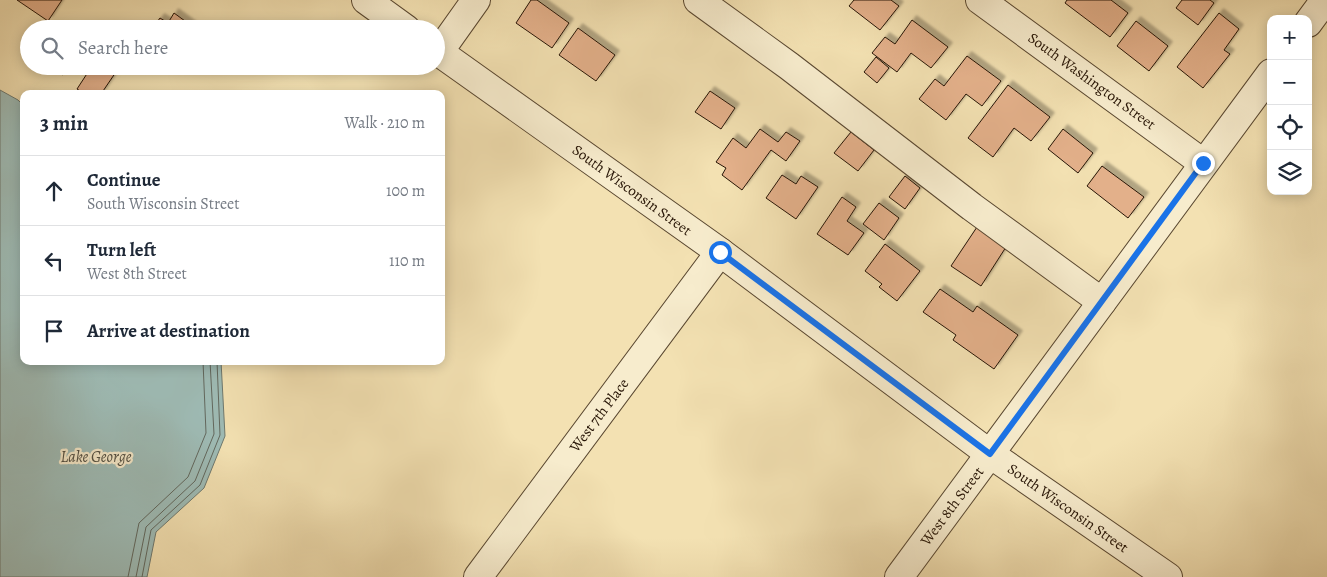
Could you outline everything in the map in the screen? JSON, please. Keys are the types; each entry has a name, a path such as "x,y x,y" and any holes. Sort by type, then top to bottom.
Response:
{"street":[{"path":"366,0 394,20"},
{"path":"445,41 476,0"},
{"path":"698,0 883,137 978,212 1102,302"},
{"name":"South Washington Street","path":"980,0 1203,163"},
{"path":"1312,18 1325,0"},
{"name":"South Wisconsin Street","path":"445,57 720,252 990,454 1168,577"},
{"name":"West 8th Street","path":"899,577 1267,78"},
{"name":"West 7th Place","path":"478,577 720,252"}],"water":[{"name":"Lake George","path":"0,90 20,102 20,365 221,365 225,436 204,488 156,532 147,577 0,577"}],"building":[{"path":"17,0 62,0 49,20"},
{"path":"531,0 537,0 569,23 552,48 516,23"},
{"path":"854,0 891,0 899,6 880,30 849,6"},
{"path":"1067,0 1111,0 1128,13 1110,37 1065,3"},
{"path":"1182,0 1210,0 1214,3 1198,25 1176,8"},
{"path":"174,13 184,20 170,20"},
{"path":"1219,13 1239,29 1224,50 1230,54 1203,88 1177,67"},
{"path":"912,20 948,47 931,68 911,53 897,72 872,53 885,37 895,44"},
{"path":"1136,21 1168,46 1149,71 1117,46"},
{"path":"578,28 615,55 596,81 559,55"},
{"path":"967,56 1001,81 982,106 966,94 946,120 919,99 935,79 944,86"},
{"path":"876,57 889,68 877,83 864,72"},
{"path":"86,75 114,75 104,90 77,89"},
{"path":"1008,85 1050,117 1031,141 1014,128 993,157 968,138"},
{"path":"710,91 735,108 721,129 695,112"},
{"path":"760,129 778,142 786,132 800,141 786,161 771,150 742,190 722,175 726,168 716,162 733,138 746,148"},
{"path":"1063,129 1093,153 1078,173 1048,149"},
{"path":"851,132 874,150 858,171 834,153"},
{"path":"1102,166 1144,197 1128,218 1087,186"},
{"path":"782,175 796,184 801,176 818,187 796,219 766,198"},
{"path":"905,176 920,188 905,209 889,197"},
{"path":"842,197 856,207 847,221 864,233 848,255 817,234"},
{"path":"879,203 899,218 884,240 863,224"},
{"path":"977,227 1006,247 981,286 951,266"},
{"path":"885,244 920,271 897,301 879,287 882,284 865,271"},
{"path":"940,289 973,312 977,306 1018,335 994,369 953,340 956,335 923,312"}],"route":[{"path":"720,252 990,454 1203,163"}]}
